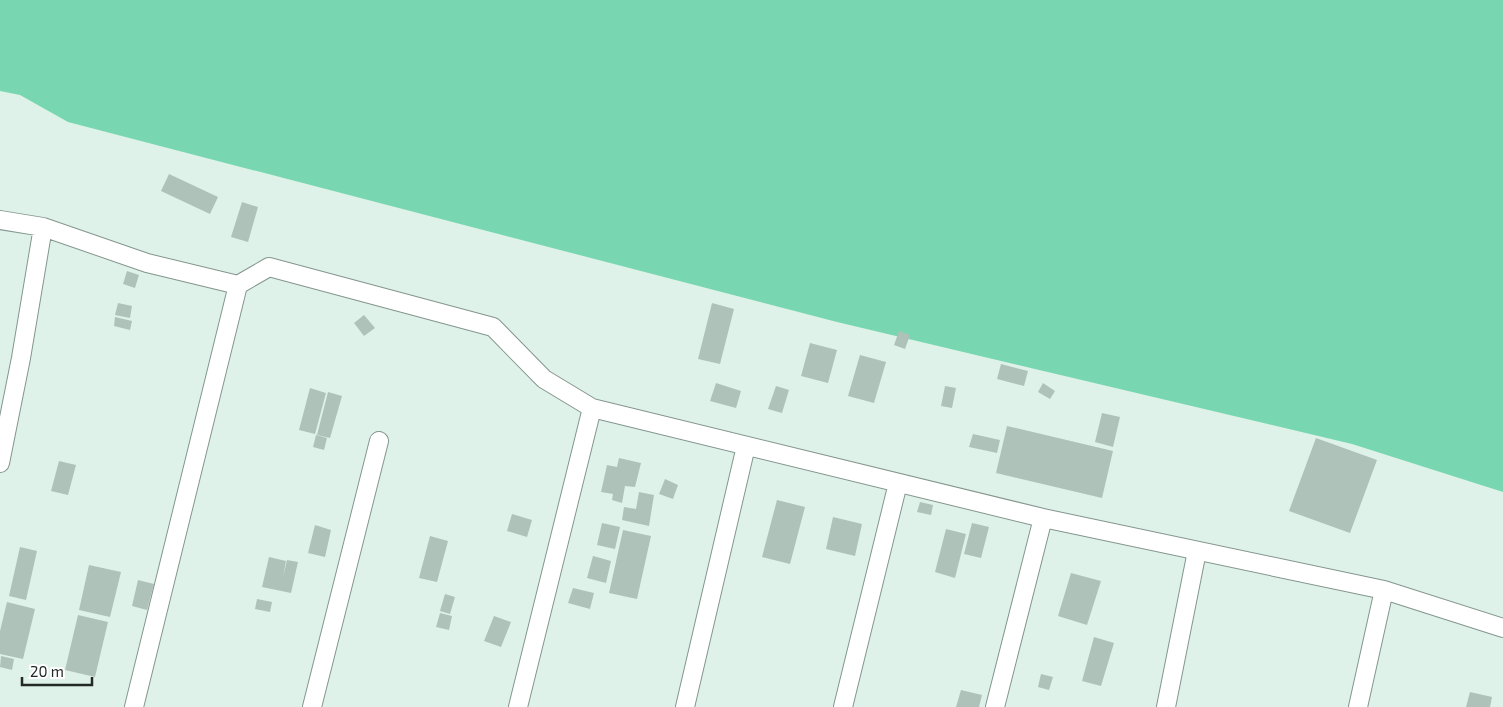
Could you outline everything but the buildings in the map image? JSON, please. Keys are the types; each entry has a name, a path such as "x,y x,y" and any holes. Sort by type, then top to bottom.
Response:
{"street":[{"path":"0,220 43,228 148,263 238,285 269,267 493,327 544,379 592,408 1043,518 1384,590 1503,628"},
{"path":"0,464 21,358 43,228"},
{"path":"134,707 238,285"},
{"path":"518,707 592,408"},
{"path":"312,707 379,441"},
{"path":"685,707 746,446"},
{"path":"843,707 898,483"},
{"path":"995,707 1043,518"},
{"path":"1166,707 1197,551"},
{"path":"1358,707 1384,590"}],"shaded area":[{"path":"0,0 1503,0 1503,492 1352,444 837,322 68,122 20,95 0,91"}]}
